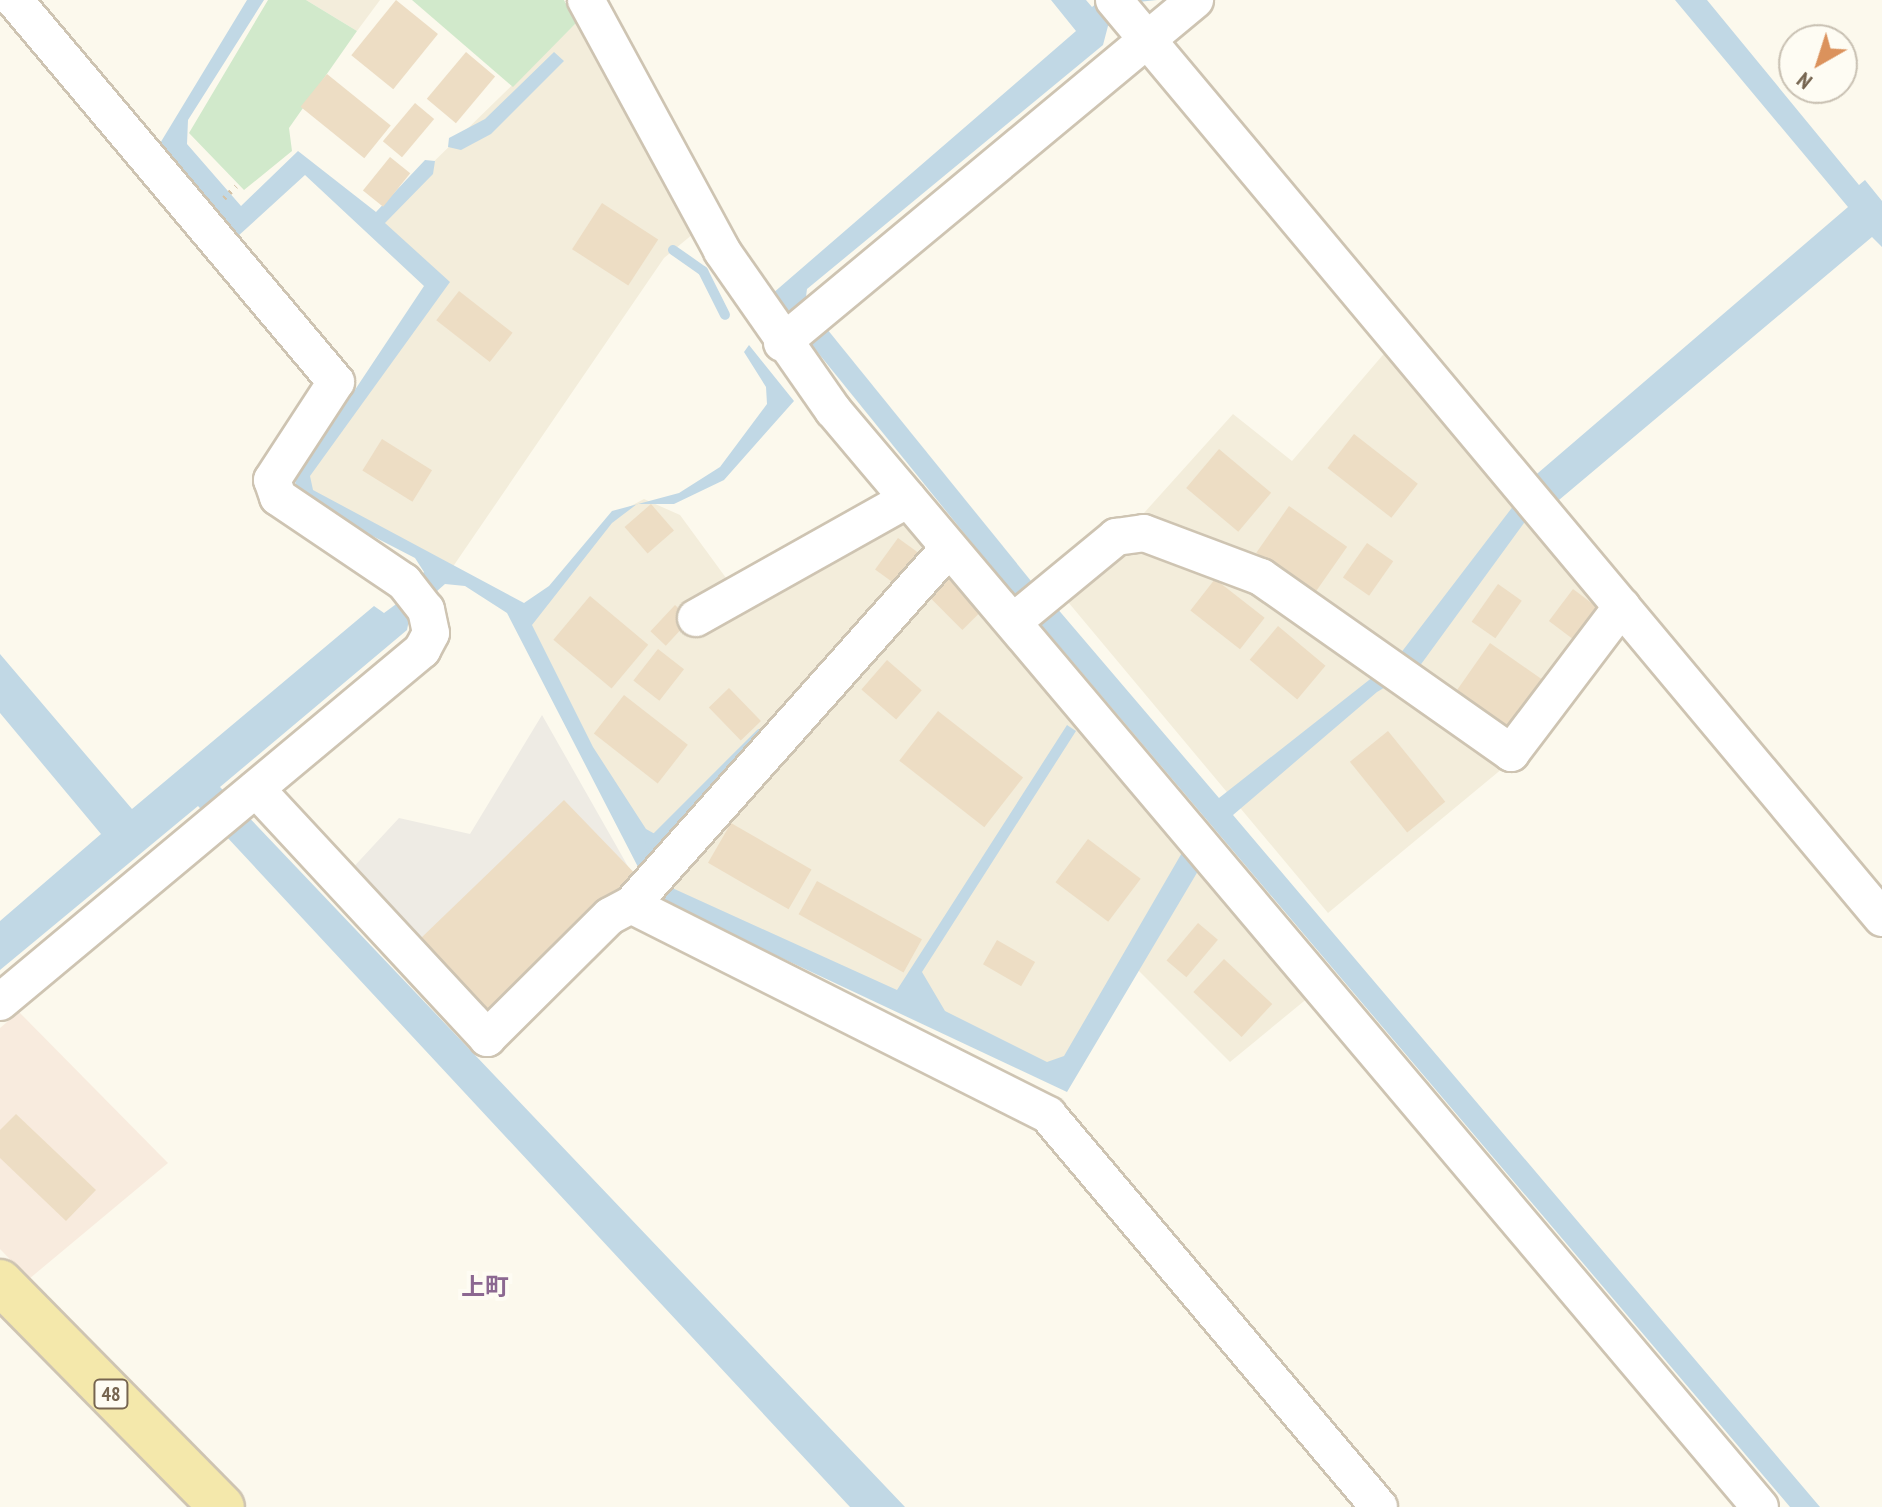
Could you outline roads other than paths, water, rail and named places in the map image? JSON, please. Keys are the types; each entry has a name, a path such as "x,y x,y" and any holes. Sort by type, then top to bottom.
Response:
{"main road":[{"name":"48","path":"0,1282 222,1507"}],"street":[{"path":"0,1002 422,650 431,633 426,610 404,582 278,497 272,480 336,382 14,0"},
{"path":"586,0 722,251 782,343 949,548 1760,1507"},
{"path":"782,343 1131,20 1195,0"},
{"path":"1131,20 1882,918"},
{"path":"696,618 908,499"},
{"path":"1013,622 1116,537 1144,533 1261,577 1511,753 1622,606"},
{"path":"249,795 487,1038 610,916 631,905 949,548"},
{"path":"631,905 1048,1115 1379,1507"}],"water":[{"path":"247,0 264,0 188,120 187,144 241,206 298,151 376,212 425,160 435,161 433,174 385,223 450,282 310,476 313,490 524,603 549,586 612,511 636,504 612,523 532,625 593,747 646,829 664,839 653,854 670,887 897,990 1067,725 1076,731 922,972 945,1011 1047,1062 1064,1056 1183,851 1198,871 1067,1092 654,898 507,613 465,586 445,584 410,615 407,630 220,787 905,1507 850,1507 198,806 0,970 0,921 101,834 0,713 0,654 132,809 374,606 384,613 399,602 424,572 415,558 297,497 295,480 424,286 305,175 237,237 159,145"},
{"path":"1051,0 1086,0 1092,7 1101,0 1157,0 1138,2 1108,26 1103,45 807,289 805,304 790,315 772,294 1076,31"},
{"path":"1675,0 1707,0 1778,86 1778,104 1792,104 1859,185 1865,180 1882,201 1882,247 1872,237 1553,505 1531,479 1848,207"},
{"path":"554,52 564,61 491,134 461,150 448,147 449,138 485,119"},
{"path":"827,329 1034,585 1017,599 810,343"},
{"path":"749,345 794,401 724,480 674,504 638,504 679,493 720,467 767,404 766,387 744,352"},
{"path":"1514,505 1527,519 1419,667 1377,692 1233,815 1820,1507 1790,1507 1038,621 1056,607 1219,798 1397,658"}],"waterway":[{"path":"673,250 703,271 725,315"},
{"path":"650,844 760,734"}],"district":[{"name":"上町","path":"485,1287"}]}
